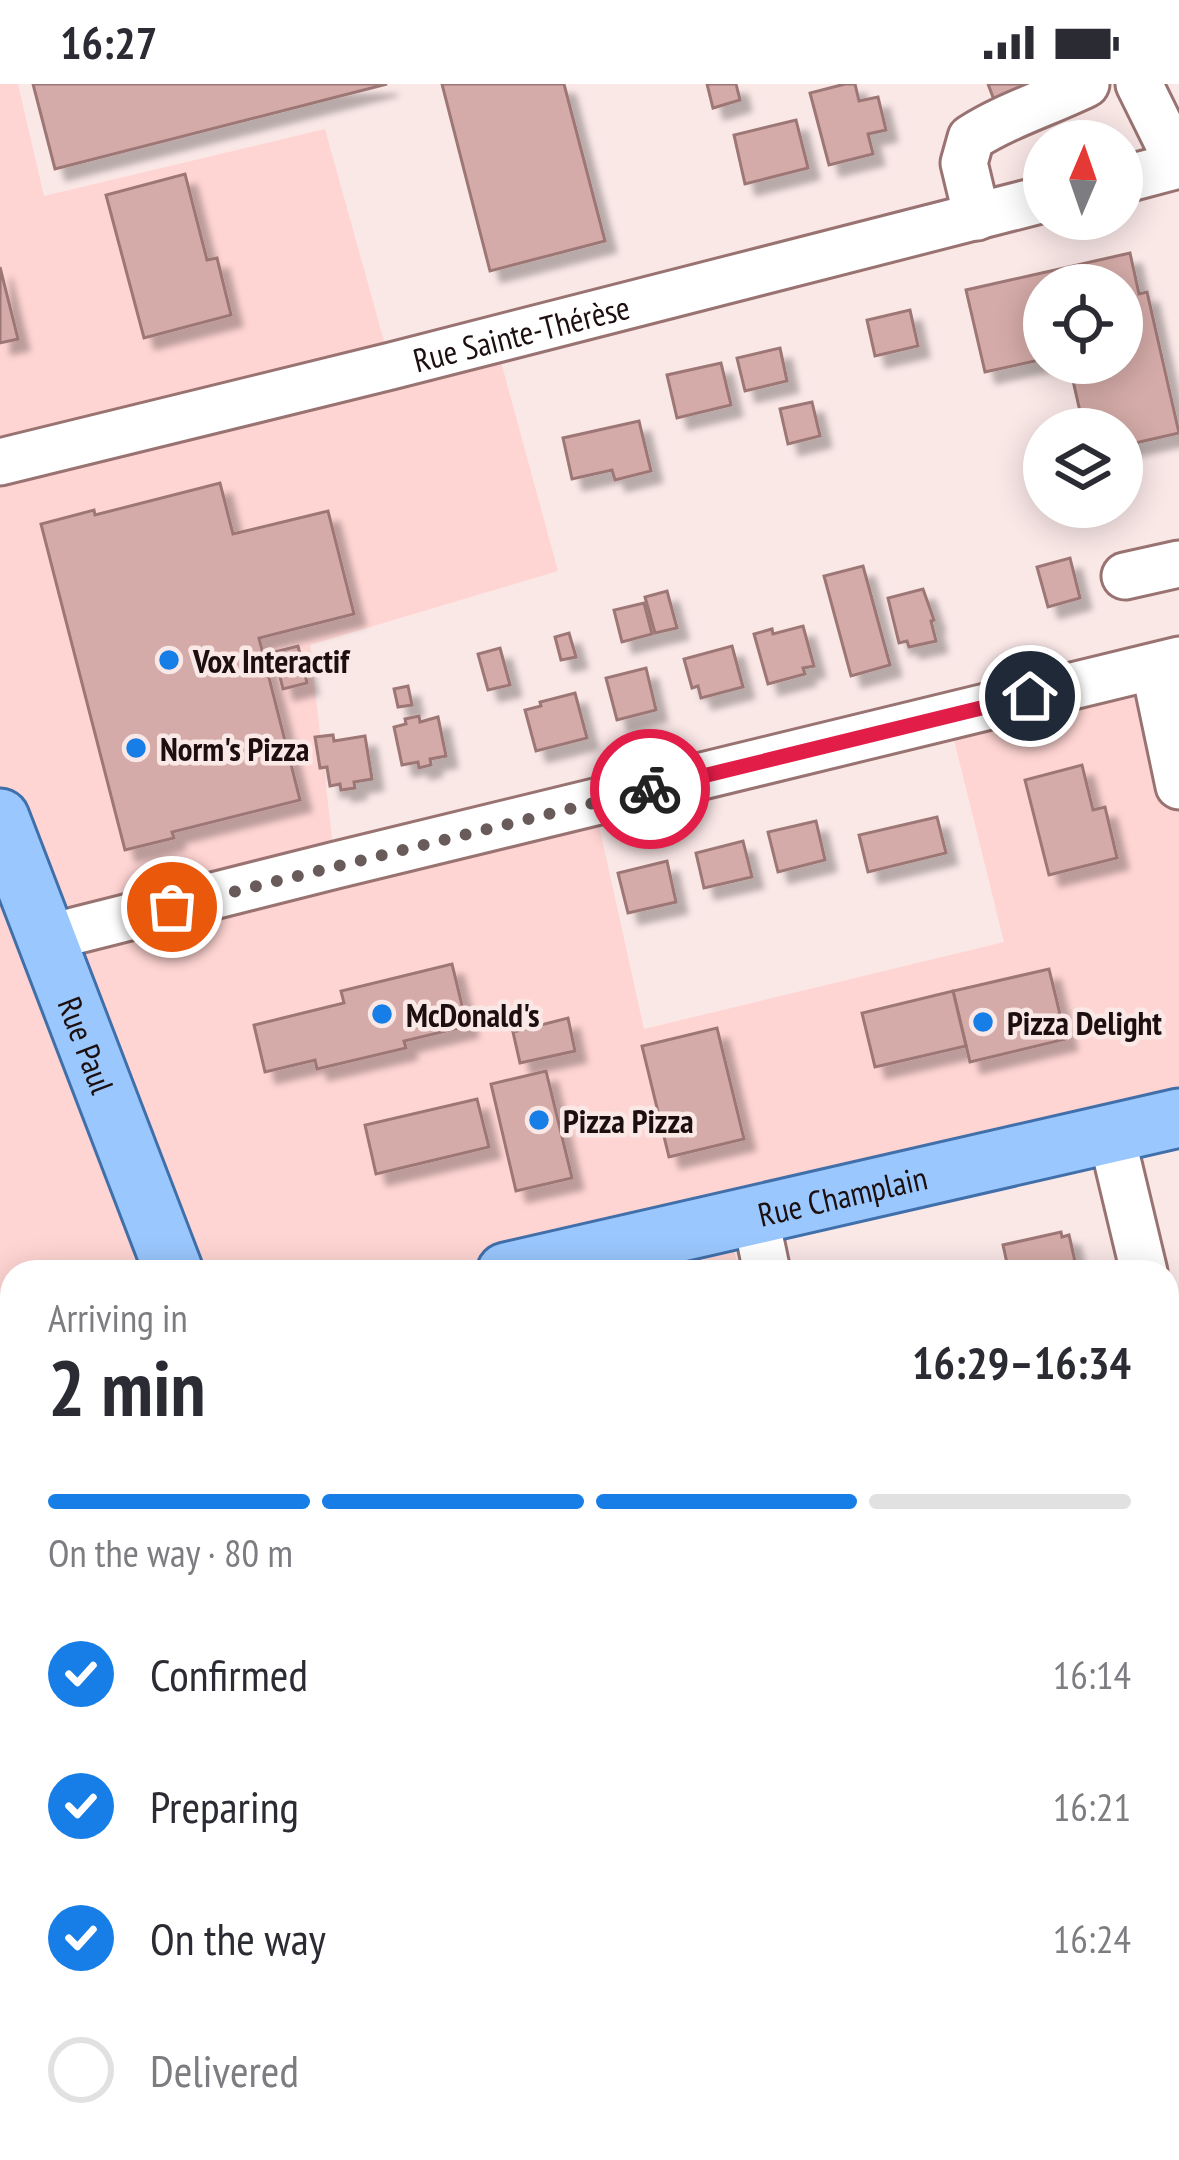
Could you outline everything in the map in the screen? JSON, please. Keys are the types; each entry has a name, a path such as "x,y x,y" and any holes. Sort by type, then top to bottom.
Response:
{"main road":[{"name":"Rue Paul","path":"0,818 169,1260"},
{"name":"Rue Champlain","path":"558,1260 1179,1118"}],"street":[{"path":"977,217 964,163 970,138 998,120 1086,84"},
{"path":"1139,84 1179,165 1143,174"},
{"name":"Rue Sainte-Thérèse","path":"0,462 1023,205"},
{"path":"1125,576 1179,564"},
{"path":"46,938 1167,663 1179,786"},
{"path":"1111,1134 1141,1260"},
{"path":"755,1215 764,1260"}],"shaded area":[{"path":"0,84 18,84 44,196 325,129 391,366 495,340 558,571 310,645 335,864 594,803 644,1029 1004,942 948,716 1179,660 1179,1118 728,1222 736,1260 0,1260"}],"building":[{"path":"33,84 387,84 55,169"},
{"path":"442,84 564,84 605,241 490,271"},
{"path":"707,84 736,84 740,100 713,108"},
{"path":"855,84 859,101 878,97 886,130 868,134 873,154 829,165 810,93"},
{"path":"988,84 1038,84 999,113"},
{"path":"796,120 808,168 745,184 734,135"},
{"path":"185,174 207,260 217,258 231,315 144,338 106,195"},
{"path":"1130,253 1132,264 1081,264"},
{"path":"0,267 18,339 0,343"},
{"path":"1023,277 1023,364 985,372 966,290"},
{"path":"1147,292 1179,433 1143,441 1143,408 1079,408 1074,384 1143,384 1143,293"},
{"path":"910,310 918,346 875,356 867,320"},
{"path":"780,348 787,381 745,391 737,358"},
{"path":"721,363 731,405 677,418 667,375"},
{"path":"812,402 820,436 788,444 780,409"},
{"path":"639,421 651,471 615,480 612,470 572,479 563,438"},
{"name":"Vox Interactif","path":"220,483 233,534 328,511 354,614 259,638 300,800 172,832 174,838 125,850 41,524"},
{"path":"1070,558 1080,598 1048,607 1037,567"},
{"path":"863,566 890,665 851,676 824,576"},
{"path":"923,589 936,641 909,647 907,641 899,643 888,598"},
{"path":"667,591 677,628 655,633 645,597"},
{"path":"644,603 652,634 622,642 614,610"},
{"path":"803,626 814,666 803,668 805,674 768,684 754,634"},
{"path":"569,633 576,657 561,660 555,637"},
{"path":"298,646 307,683 283,689 274,652"},
{"path":"732,646 743,687 701,698 698,686 692,688 684,659"},
{"path":"500,648 510,685 488,690 478,654"},
{"path":"646,668 656,710 617,720 606,678"},
{"path":"408,686 412,705 398,707 394,689"},
{"path":"575,693 587,738 536,751 525,710"},
{"path":"419,716 420,722 438,717 446,756 430,759 431,765 419,768 418,762 402,765 394,727"},
{"path":"333,735 334,741 365,736 372,779 354,782 355,788 330,786 327,767 320,768 315,737"},
{"path":"1082,765 1093,810 1105,807 1117,858 1049,875 1025,780"},
{"path":"937,817 946,853 868,872 859,835"},
{"path":"816,821 825,860 778,872 768,832"},
{"path":"743,841 752,877 704,888 696,853"},
{"path":"667,861 676,902 628,913 618,873"},
{"name":"McDonald's","path":"452,964 467,1026 404,1041 406,1048 317,1069 315,1060 265,1072 254,1025 344,1003 341,991"},
{"path":"1049,969 1066,1039 970,1062 953,991"},
{"path":"953,991 966,1046 875,1067 862,1013"},
{"path":"568,1018 575,1051 520,1063 513,1032"},
{"path":"717,1028 744,1139 669,1157 642,1046"},
{"path":"546,1071 572,1178 516,1191 491,1084"},
{"path":"477,1099 489,1147 376,1174 365,1125"},
{"path":"1061,1232 1062,1237 1069,1235 1075,1260 1006,1260 1003,1245"}],"way so far":[{"path":"172,907 650,789"}],"place":[{"name":"Vox Interactif","path":"169,660"},
{"name":"Norm's Pizza","path":"136,748"},
{"name":"McDonald's","path":"382,1014"},
{"name":"Pizza Delight","path":"983,1022"},
{"name":"Pizza Pizza","path":"539,1120"}],"route":[{"path":"650,789 1030,696"}]}
